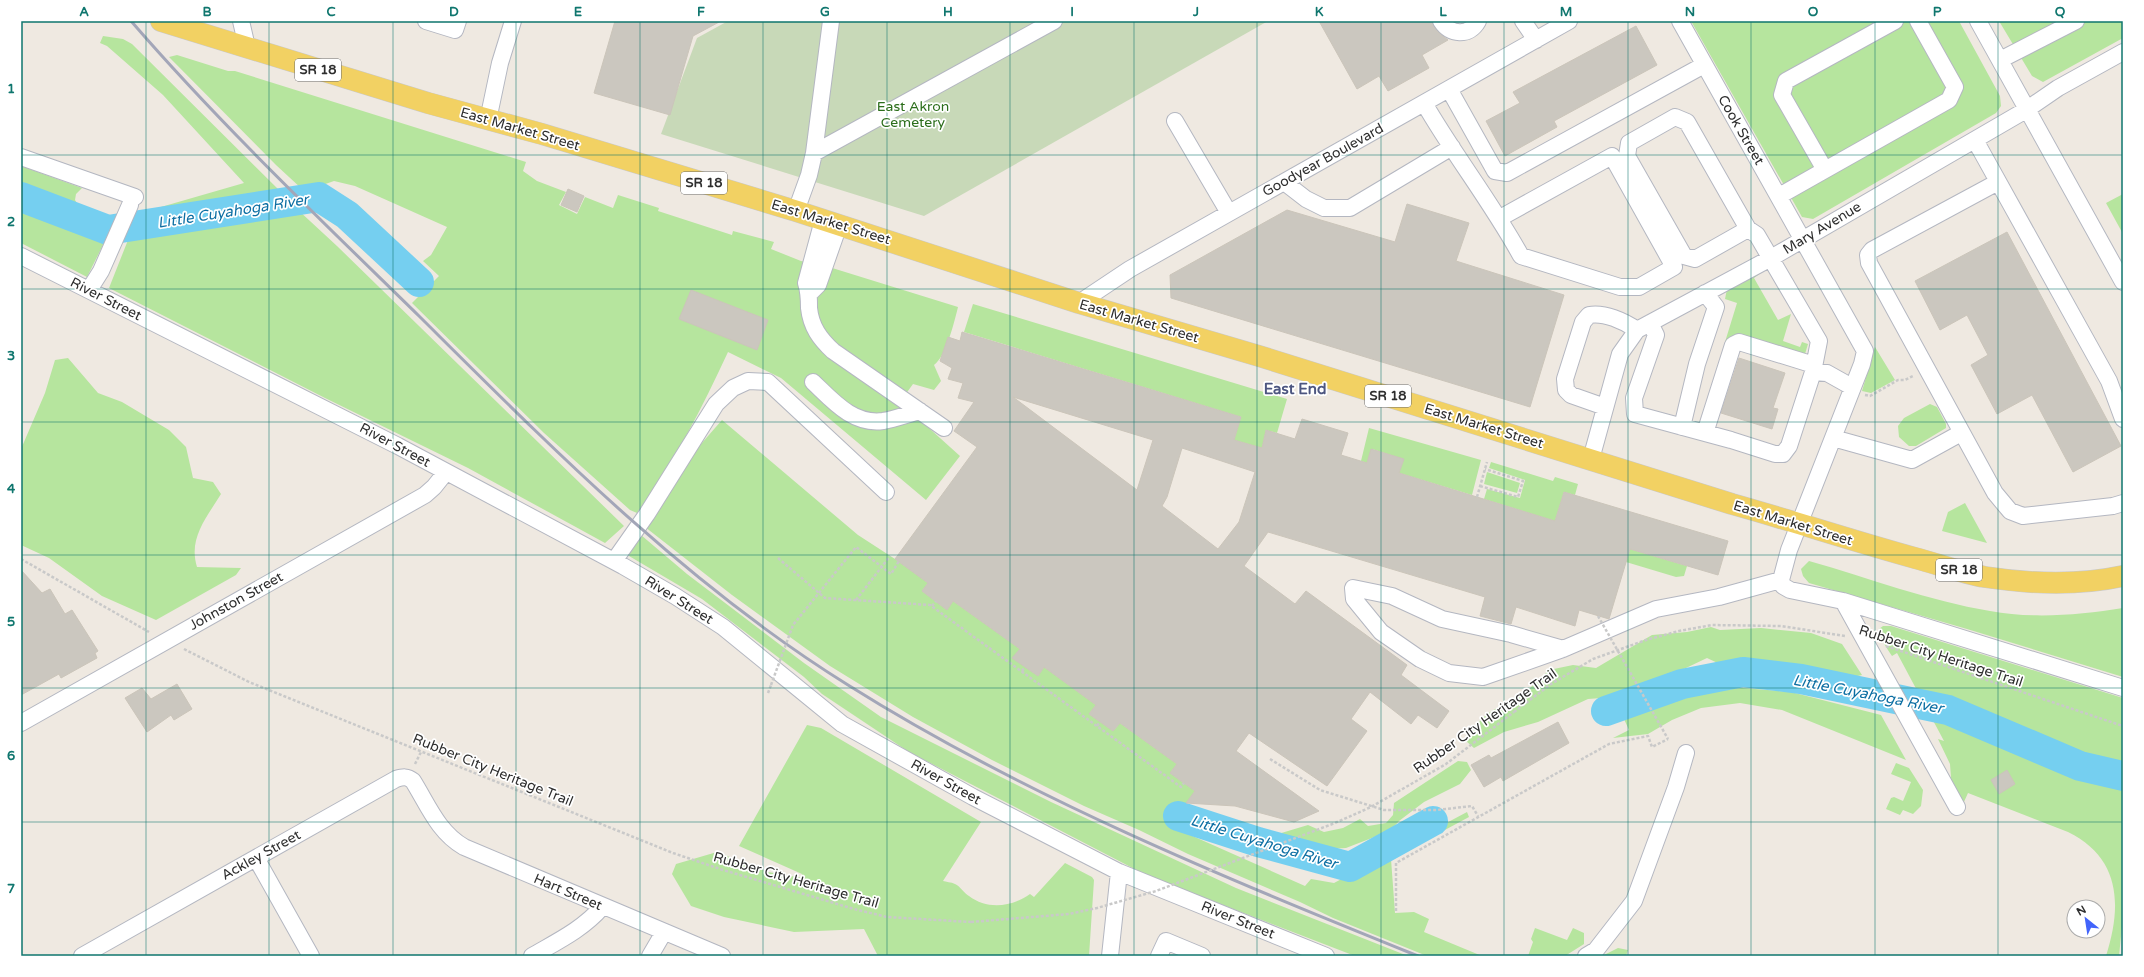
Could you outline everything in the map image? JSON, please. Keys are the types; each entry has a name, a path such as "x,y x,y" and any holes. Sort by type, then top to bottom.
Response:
{"main road":[{"name":"East Market Street","path":"161,21 428,103 542,134 796,211 1079,303 1259,356 1732,504 1800,523 1851,541 1985,576 2067,584 2096,582 2123,576"}],"street":[{"path":"242,21 247,47"},
{"path":"426,21 454,30 458,21"},
{"path":"488,120 500,63 513,21"},
{"path":"796,211 809,176 814,153 831,21"},
{"path":"814,153 1054,21"},
{"path":"1441,21 1446,28 1459,33 1471,29 1478,21"},
{"path":"1523,21 1536,40"},
{"name":"Goodyear Boulevard","path":"1079,303 1130,269 1569,21"},
{"name":"Cook Street","path":"1680,21 1865,351 1857,391 1833,438 1789,550 1781,580"},
{"path":"1825,170 1782,95 1786,81 1895,21"},
{"path":"1779,196 1949,100 1955,87 1918,21"},
{"path":"1978,21 2026,110 2123,282"},
{"path":"2000,60 2076,21"},
{"name":"Mary Avenue","path":"1591,459 1620,354 1643,326 1771,258 2026,110 2058,88 2123,52"},
{"path":"1449,89 1495,171 1507,173 1704,65"},
{"path":"1424,103 1446,140 1500,218 1521,256 1620,287 1639,287 1674,267 1612,156 1500,218"},
{"path":"1605,407 1572,395 1566,390 1565,379 1583,322 1588,315 1597,314 1630,325 1643,326 1656,335 1634,398 1635,414 1775,454 1783,454 1789,446 1813,368 1819,341 1757,235 1748,229 1687,122 1675,117 1630,143 1627,156 1684,256 1694,258 1748,229"},
{"path":"1175,121 1229,213"},
{"path":"1975,140 2109,381 2123,419"},
{"path":"1284,182 1306,199 1324,208 1350,208 1452,147"},
{"path":"21,157 132,201 101,271 89,290"},
{"path":"1998,182 1872,250 1868,255 1872,268 1961,433 1996,493 2010,511 2024,516 2113,506 2123,503"},
{"path":"831,222 818,285 810,293 809,309 812,325 820,339 833,351 944,428"},
{"name":"River Street","path":"21,256 398,446 502,500 614,561 675,596 723,627 842,724 973,797 1119,872 1326,956"},
{"path":"1682,427 1697,364 1716,308 1705,293"},
{"path":"1705,433 1733,345 1739,342 1827,373 1857,391"},
{"path":"614,561 647,514 716,404 734,388 748,381 768,382 886,492"},
{"path":"813,382 845,411 863,421 883,421 920,411"},
{"path":"1833,438 1912,460 1961,433"},
{"name":"Johnston Street","path":"21,723 425,495 434,487 446,472"},
{"path":"1563,649 1511,634 1442,619 1392,596 1353,588 1354,599 1381,632 1420,659 1449,672 1483,677 1563,649 1656,609 1720,597 1781,580 1783,586 1790,590 1843,601 2123,688"},
{"path":"1843,601 1917,733 1956,807"},
{"path":"1591,953 1634,901 1676,788 1686,753"},
{"name":"Ackley Street","path":"82,956 396,779 409,778 413,781 430,808"},
{"name":"Hart Street","path":"430,808 442,829 451,839 464,847 602,907 722,956"},
{"path":"256,858 311,956"},
{"path":"1110,956 1119,872"},
{"path":"532,956 576,931 590,921 602,907"},
{"path":"650,956 664,932"},
{"path":"1159,956 1166,942 1202,956"}],"path":[{"path":"1857,391 1870,396 1898,380 1905,380 1916,374"},
{"path":"1477,497 1487,462"},
{"path":"1480,486 1518,497 1522,481 1485,469"},
{"path":"768,693 793,625 856,547 891,574 898,561"},
{"path":"856,600 890,556"},
{"path":"778,558 825,598 932,606 1180,788 1184,783"},
{"name":"Rubber City Heritage Trail","path":"21,559 133,624 249,682 292,700 674,852 723,870 809,897 887,917 971,922 1062,915 1097,908 1156,891 1335,823 1371,807 1446,764 1552,684 1592,659 1646,640 1679,631 1712,625 1780,626 1864,640 2123,726"},
{"path":"932,606 936,601"},
{"path":"1396,911 1396,862 1609,744 1648,736 1652,747 1668,739 1598,616"},
{"path":"1022,671 1025,667"},
{"path":"1097,726 1100,722"},
{"path":"1270,759 1320,790 1384,810 1437,810 1472,806 1478,816"}],"green space":[{"name":"East Akron Cemetery","path":"728,21 1268,21 924,216 661,134 697,38"},
{"path":"1691,21 1959,21 2000,96 2001,106 1996,113 1813,219 1802,217"},
{"path":"1999,21 2123,21 2123,38 2043,82 2032,76"},
{"path":"103,36 123,39 132,44 280,191 193,213 149,216 137,221 144,210 147,211 244,183 163,95 107,46 100,43"},
{"path":"177,55 228,71 235,71 526,162 523,171 537,181 566,192 559,205 577,214 585,197 613,208 618,195 659,208 658,211 732,235 733,231 774,242 771,249 801,261 829,267 958,307 946,347 934,365 941,381 934,390 913,384 900,402 960,456 926,500 781,378 728,352 698,414 663,475 637,513 630,510 544,433 412,303 439,276 423,261 431,255 447,227 355,186 334,181 314,188 302,189 276,165 169,57"},
{"path":"21,166 82,188 76,194 75,200 80,208 74,209 21,186"},
{"path":"2123,194 2123,234 2106,203"},
{"path":"297,209 337,246 624,526 605,543 468,468 325,398 109,288 130,235"},
{"path":"21,210 105,241 87,277 21,243"},
{"path":"1766,269 1754,278 1778,320 1791,314 1783,341 1800,347 1802,342 1808,344 1805,354 1725,342 1737,303 1725,299 1727,289"},
{"path":"973,304 1287,399 1277,433 1266,430 1262,448 1234,440 1241,417 964,332"},
{"path":"1875,347 1895,380 1871,393 1862,391"},
{"path":"68,358 98,393 122,402 169,430 186,447 193,478 213,482 221,494 200,528 197,537 195,556 197,567 241,568 236,575 156,620 102,596 49,558 21,545 21,449 45,393 55,360"},
{"path":"1930,404 1937,407 1946,424 1946,428 1916,446 1909,446 1899,437 1898,426 1904,418"},
{"path":"722,420 858,535 928,583 922,591 947,610 953,601 1020,649 1013,658 1038,676 1044,667 1096,705 1089,714 1113,731 1120,723 1177,764 1170,773 1195,791 1170,826 1305,886 1311,879 1334,883 1467,812 1469,817 1391,859 1395,913 1414,912 1429,919 1424,932 1482,956 1427,956 1333,918 1300,902 1188,854 1139,830 1084,806 992,760 913,717 830,666 732,595 645,527 687,460"},
{"path":"1369,428 1481,460 1472,495 1399,473 1403,459 1372,449 1367,463 1361,461"},
{"path":"1491,462 1553,481 1555,477 1578,484 1575,495 1564,492 1555,521 1484,499 1487,489 1520,498 1525,480 1489,468"},
{"path":"1487,472 1520,483 1517,493 1484,484"},
{"path":"1965,503 1987,543 1942,531 1948,512"},
{"path":"641,535 687,574 804,663 881,717 1051,802 1236,888 1408,956 1355,956 1148,876 909,752 822,694 804,677 702,599 629,556 632,544"},
{"path":"1630,549 1687,566 1684,576 1676,577 1626,562"},
{"path":"1809,561 1899,589 1967,607 1990,611 2023,615 2056,615 2090,613 2123,608 2123,677 1967,629 1809,583 1803,576 1801,569"},
{"path":"1883,626 1891,626 2123,698 2123,917 2119,956 2106,956 2114,919 2115,902 2113,885 2108,869 2099,855 2086,843 2068,832 1968,793 1963,804 1952,791 1950,764 1938,739 1944,741 1897,653 1892,656 1880,636 1879,629"},
{"path":"1711,627 1720,630 1761,628 1811,633 1842,644 1862,675 1841,680 1821,677 1791,667 1758,662 1724,666 1707,658 1667,677 1642,685 1615,697 1588,699 1538,722 1504,732 1474,748 1466,741 1467,734 1487,714 1530,688 1549,670 1573,665 1596,668 1652,635 1687,632"},
{"path":"1742,688 1791,692 1881,715 1906,760 1782,710 1740,703 1701,708 1672,720 1648,734 1613,738 1629,730 1624,719 1701,692"},
{"path":"807,725 821,728 981,822 943,881 957,885 967,895 976,900 991,905 1000,905 1015,902 1030,894 1034,897 1065,863 1092,877 1094,880 1089,956 878,956 864,929 794,932 724,917 691,906 672,874 676,864 717,852 768,872 803,878 802,874 739,846"},
{"path":"1458,761 1467,762 1471,770 1460,784 1424,802 1399,821 1390,831 1346,848 1312,850 1294,847 1278,834 1308,825 1324,832 1343,828 1360,819 1368,826 1386,823 1393,815 1394,803"},
{"path":"1896,763 1909,768 1923,790 1921,806 1913,814 1903,810 1900,815 1886,809 1891,798 1894,797 1903,801 1911,782 1891,774"},
{"path":"1535,928 1567,940 1573,928 1584,933 1584,944 1565,956 1528,956 1533,942 1531,939"},
{"path":"1618,948 1628,950 1626,956 1602,956"}],"building":[{"path":"615,21 721,21 693,36 670,115 594,93"},
{"path":"1319,21 1432,21 1438,32 1448,40 1422,55 1429,68 1388,91 1379,76 1357,89"},
{"path":"1636,26 1657,65 1554,121 1557,127 1505,156 1486,121 1520,103 1513,92"},
{"path":"568,189 584,196 577,212 561,205"},
{"path":"1407,204 1469,223 1456,261 1564,295 1530,407 1171,298 1170,275 1287,210 1395,242"},
{"path":"2007,232 2121,446 2073,472 2032,395 1997,414 1971,365 1988,355 1967,315 1940,330 1915,281"},
{"path":"691,290 768,320 757,350 679,319"},
{"name":"East End","path":"962,332 1241,417 1234,440 1262,448 1266,430 1295,439 1302,419 1348,433 1341,455 1367,463 1371,449 1404,459 1399,473 1555,521 1564,492 1728,541 1718,575 1630,549 1609,619 1579,610 1575,626 1516,607 1511,624 1480,616 1485,597 1268,532 1244,566 1295,604 1306,591 1407,665 1401,675 1449,711 1437,728 1418,715 1411,724 1370,692 1351,719 1367,731 1327,786 1249,733 1236,751 1319,811 1294,822 1235,806 1186,803 1195,791 1170,773 1177,764 1120,723 1113,731 1089,714 1096,705 1044,667 1038,676 1012,658 1020,649 953,601 947,610 922,591 928,583 895,559 977,447 954,431 974,402 958,398 963,383 948,379 952,368 940,361 948,337 960,341","holes":["1013,397 1153,440 1137,490","1182,448 1255,472 1239,522 1218,549 1162,506 1167,497"]},
{"path":"1739,358 1785,373 1773,408 1778,409 1772,429 1721,413"},
{"path":"21,570 42,593 50,589 65,614 72,610 98,651 95,653 97,658 61,678 59,674 21,695"},
{"path":"177,684 192,709 174,720 171,715 147,732 125,698 142,688 151,699"},
{"path":"1558,722 1569,743 1503,781 1501,777 1484,787 1471,765 1489,755 1491,758"},
{"path":"2007,770 2015,784 1999,794 1991,780"}],"waterway":[{"name":"Little Cuyahoga River","path":"21,197 108,230 319,197 347,215 419,282"},
{"name":"Little Cuyahoga River","path":"1606,711 1682,684 1743,672 1801,679 1948,710 2080,766 2123,776"},
{"name":"Little Cuyahoga River","path":"1178,816 1258,842 1350,867 1433,821"}],"railway":[{"path":"131,21 165,60 272,172 571,465 623,513 677,559 732,604 789,646 848,685 916,726 1055,799 1199,865 1418,956"}],"district":[{"name":"East End","path":"1295,389"}]}
